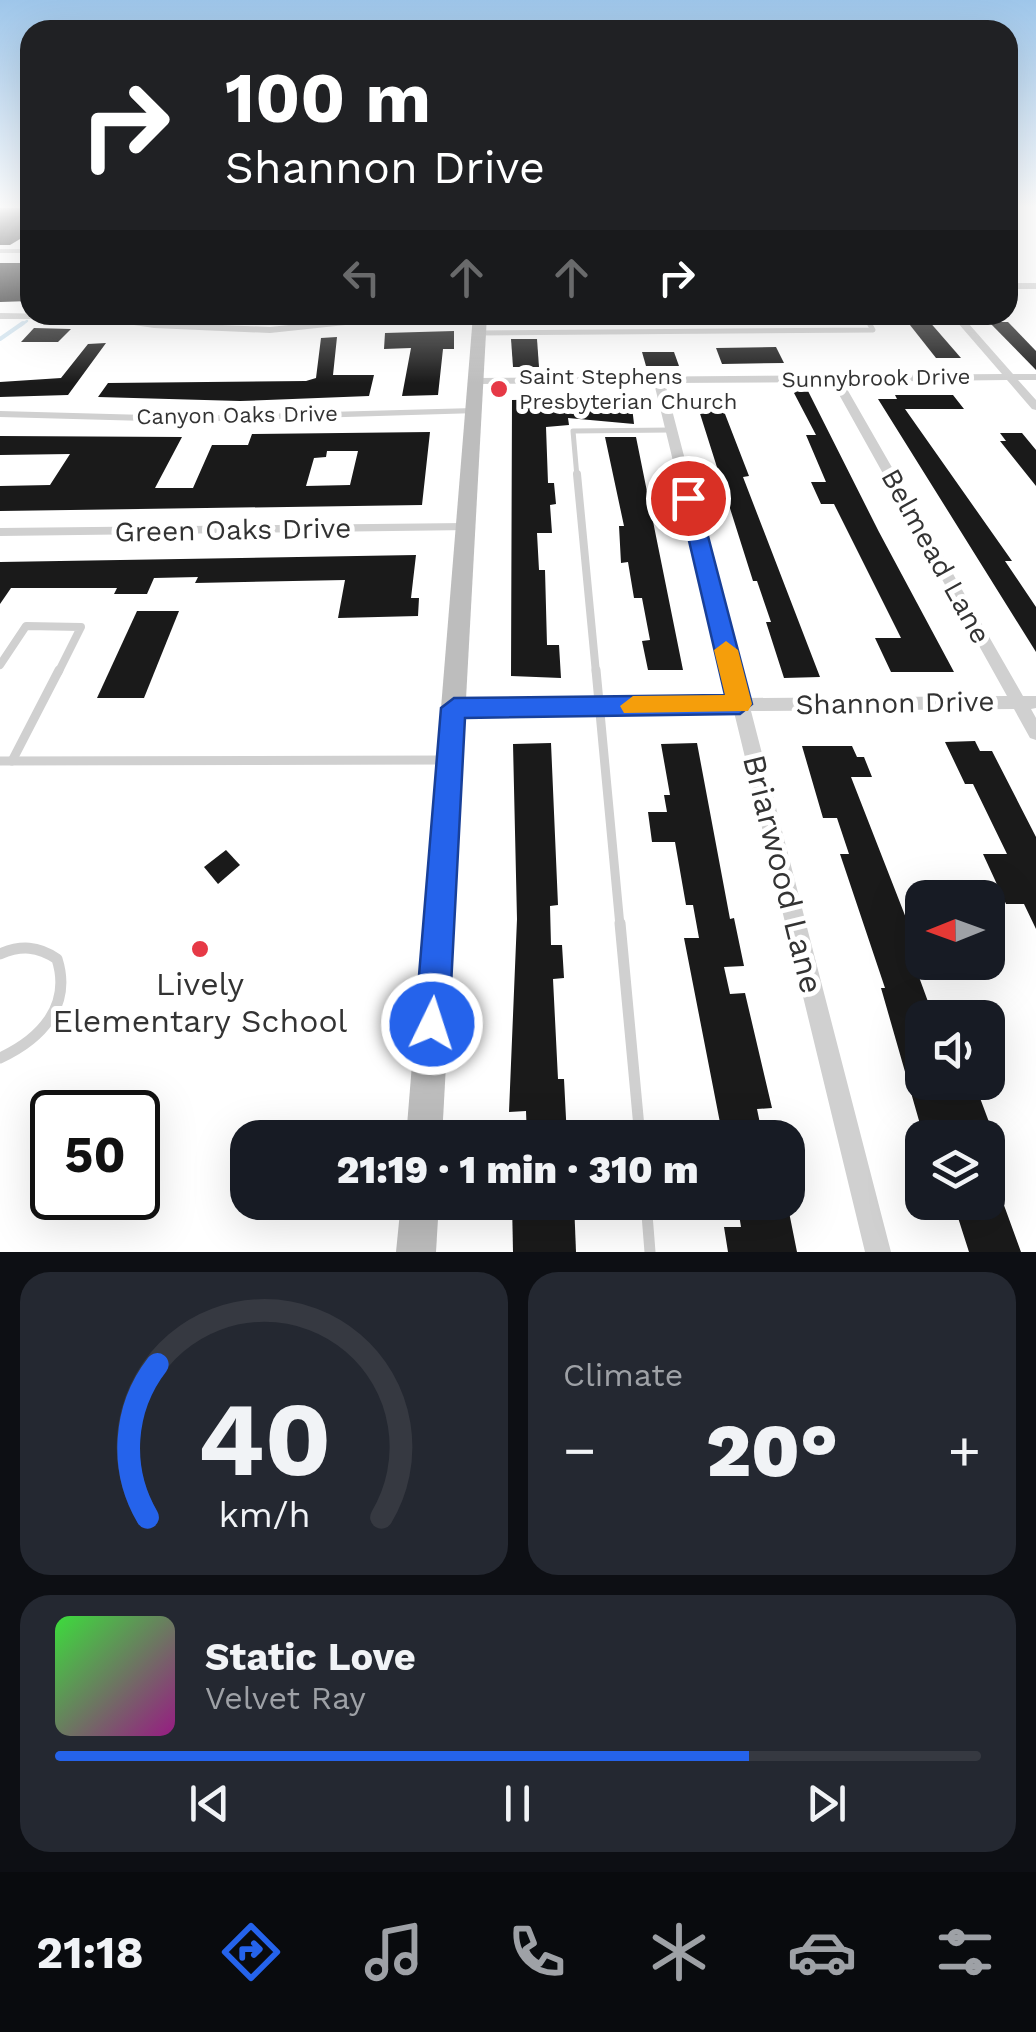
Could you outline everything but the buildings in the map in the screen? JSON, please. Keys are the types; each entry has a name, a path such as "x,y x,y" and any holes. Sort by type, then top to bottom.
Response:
{"main road":[{"path":"425,1120 480,325"},
{"path":"416,1252 419,1220"}],"street":[{"path":"196,325 270,330 314,325"},
{"path":"965,325 1036,407"},
{"name":"Sunnybrook Drive","path":"476,382 1036,377"},
{"name":"Belmead Lane","path":"836,379 1027,702 1036,733"},
{"name":"Briarwood Lane","path":"659,380 878,1252"},
{"name":"Canyon Oaks Drive","path":"0,414 183,419 474,411"},
{"name":"Green Oaks Drive","path":"0,532 466,527"},
{"name":"Shannon Drive","path":"454,708 1027,702"}],"lane":[{"path":"627,325 873,330 870,325"},
{"path":"638,1120 573,430 672,430"},
{"path":"0,664 26,626 82,626 6,760 450,760"},
{"path":"0,954 28,946 45,950 57,959 64,988 47,1024 30,1041 0,1058"},
{"path":"647,1220 650,1252"}],"waterway":[{"path":"0,339 20,325"}],"slow traffic":[{"path":"633,706 740,704 726,650"}],"place":[{"name":"Saint Stephens Presbyterian Church","path":"499,389"},
{"name":"Lively Elementary School","path":"200,949"}],"route":[{"path":"432,1024 454,708 740,704 688,498"}]}
